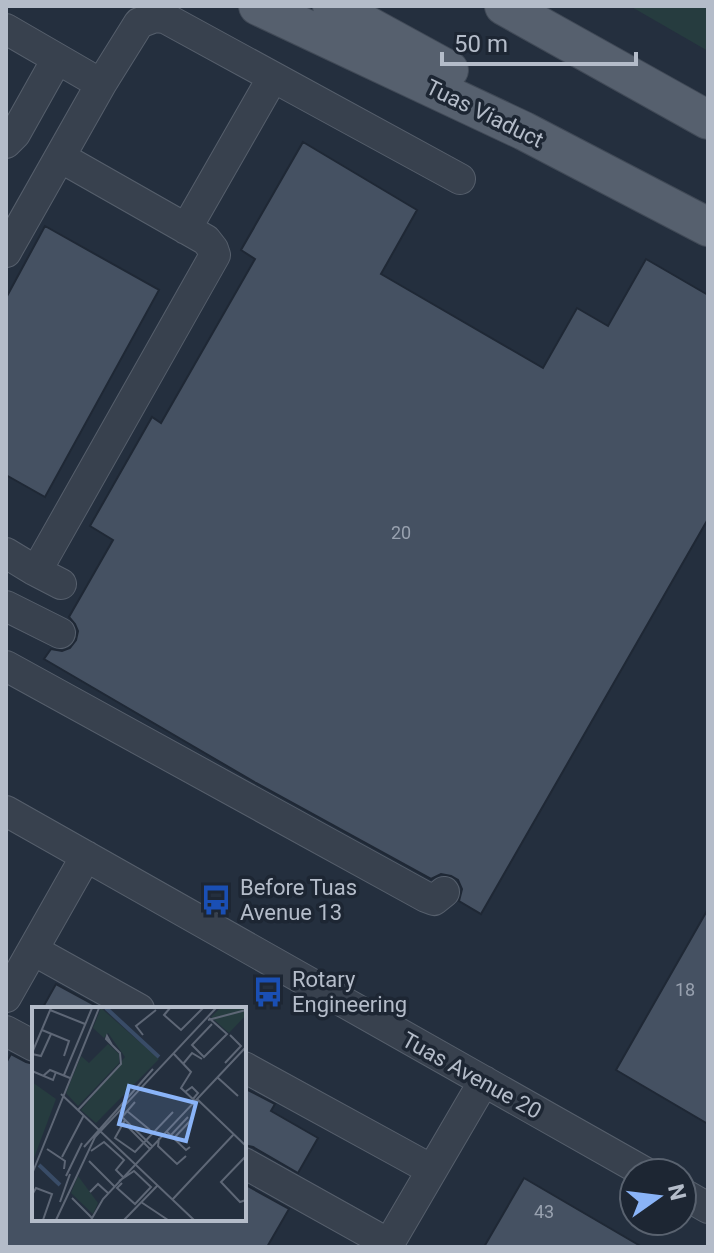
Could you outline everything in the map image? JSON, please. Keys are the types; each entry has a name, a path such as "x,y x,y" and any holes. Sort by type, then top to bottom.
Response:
{"main road":[{"name":"Tuas Viaduct","path":"258,6 524,131 708,227"},
{"path":"332,6 708,211"},
{"path":"504,6 708,120"},
{"path":"547,6 708,102"}],"street":[{"path":"6,252 139,23 155,17 165,18 460,179"},
{"path":"6,29 101,84"},
{"path":"6,143 15,134 57,59"},
{"path":"186,229 273,77"},
{"path":"34,570 42,561 215,255 206,240 60,157"},
{"path":"6,553 61,584"},
{"path":"6,606 60,633"},
{"path":"6,666 426,897 434,900 444,892"},
{"name":"Tuas Avenue 20","path":"6,811 618,1157"},
{"path":"6,997 86,856"},
{"path":"33,950 135,1007"},
{"path":"6,1031 32,1045"},
{"path":"246,1068 432,1170"},
{"path":"246,1164 388,1245 484,1081"}],"green space":[{"path":"630,6 708,6 708,51"}],"building":[{"path":"303,142 417,210 381,274 543,368 577,308 608,326 646,259 708,295 708,519 481,914 459,901 462,889 458,880 441,874 431,879 256,783 44,659 51,649 62,651 70,648 76,640 78,631 69,617 113,540 90,526 152,417 161,423 255,259 241,250"},
{"path":"45,226 159,290 45,497 6,475 6,298"},
{"path":"708,909 708,1124 616,1070"},
{"path":"56,984 98,1007 43,1007"},
{"path":"11,1054 32,1064 32,1221 246,1221 246,1185 289,1209 267,1247 6,1247 6,1063"},
{"path":"246,1089 275,1104 271,1111 318,1138 298,1173 246,1145"},
{"path":"524,1178 618,1233 618,1237 625,1237 642,1247 484,1247"}],"place":[{"name":"Before Tuas Avenue 13","path":"216,900"},
{"name":"Rotary Engineering","path":"268,992"}]}
